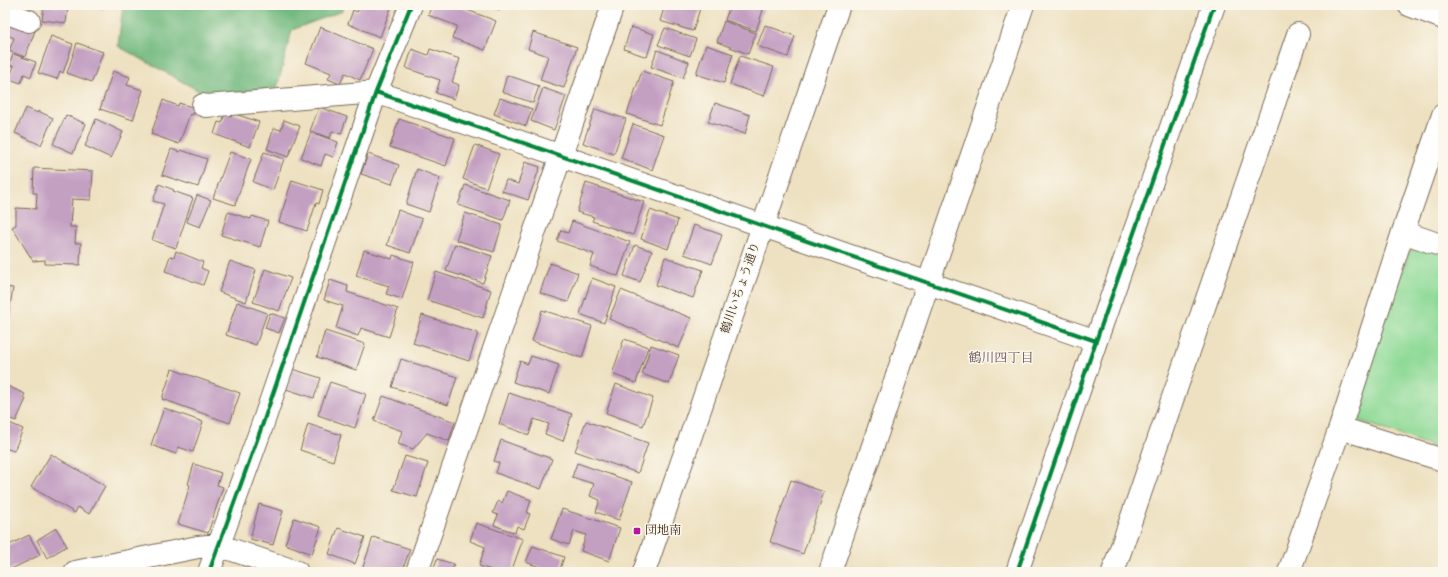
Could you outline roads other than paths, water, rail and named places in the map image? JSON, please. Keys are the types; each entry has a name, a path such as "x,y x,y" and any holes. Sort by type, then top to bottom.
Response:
{"street":[{"path":"209,572 264,418 376,92 411,5"},
{"path":"417,572 613,5"},
{"name":"鶴川いちょう通り","path":"644,572 838,5"},
{"path":"830,572 1023,5"},
{"path":"1017,572 1214,5"},
{"path":"1409,5 1443,18"},
{"path":"5,12 29,21"},
{"path":"1113,572 1298,34"},
{"path":"203,105 206,106 376,92 1096,341"},
{"path":"1290,572 1340,428 1403,232 1443,115"},
{"path":"1403,232 1443,246"},
{"path":"1340,428 1443,460"},
{"path":"75,572 198,547 218,545 297,572"}],"place":[{"name":"団地南","path":"637,531"}],"district":[{"name":"鶴川四丁目","path":"1001,358"}]}
